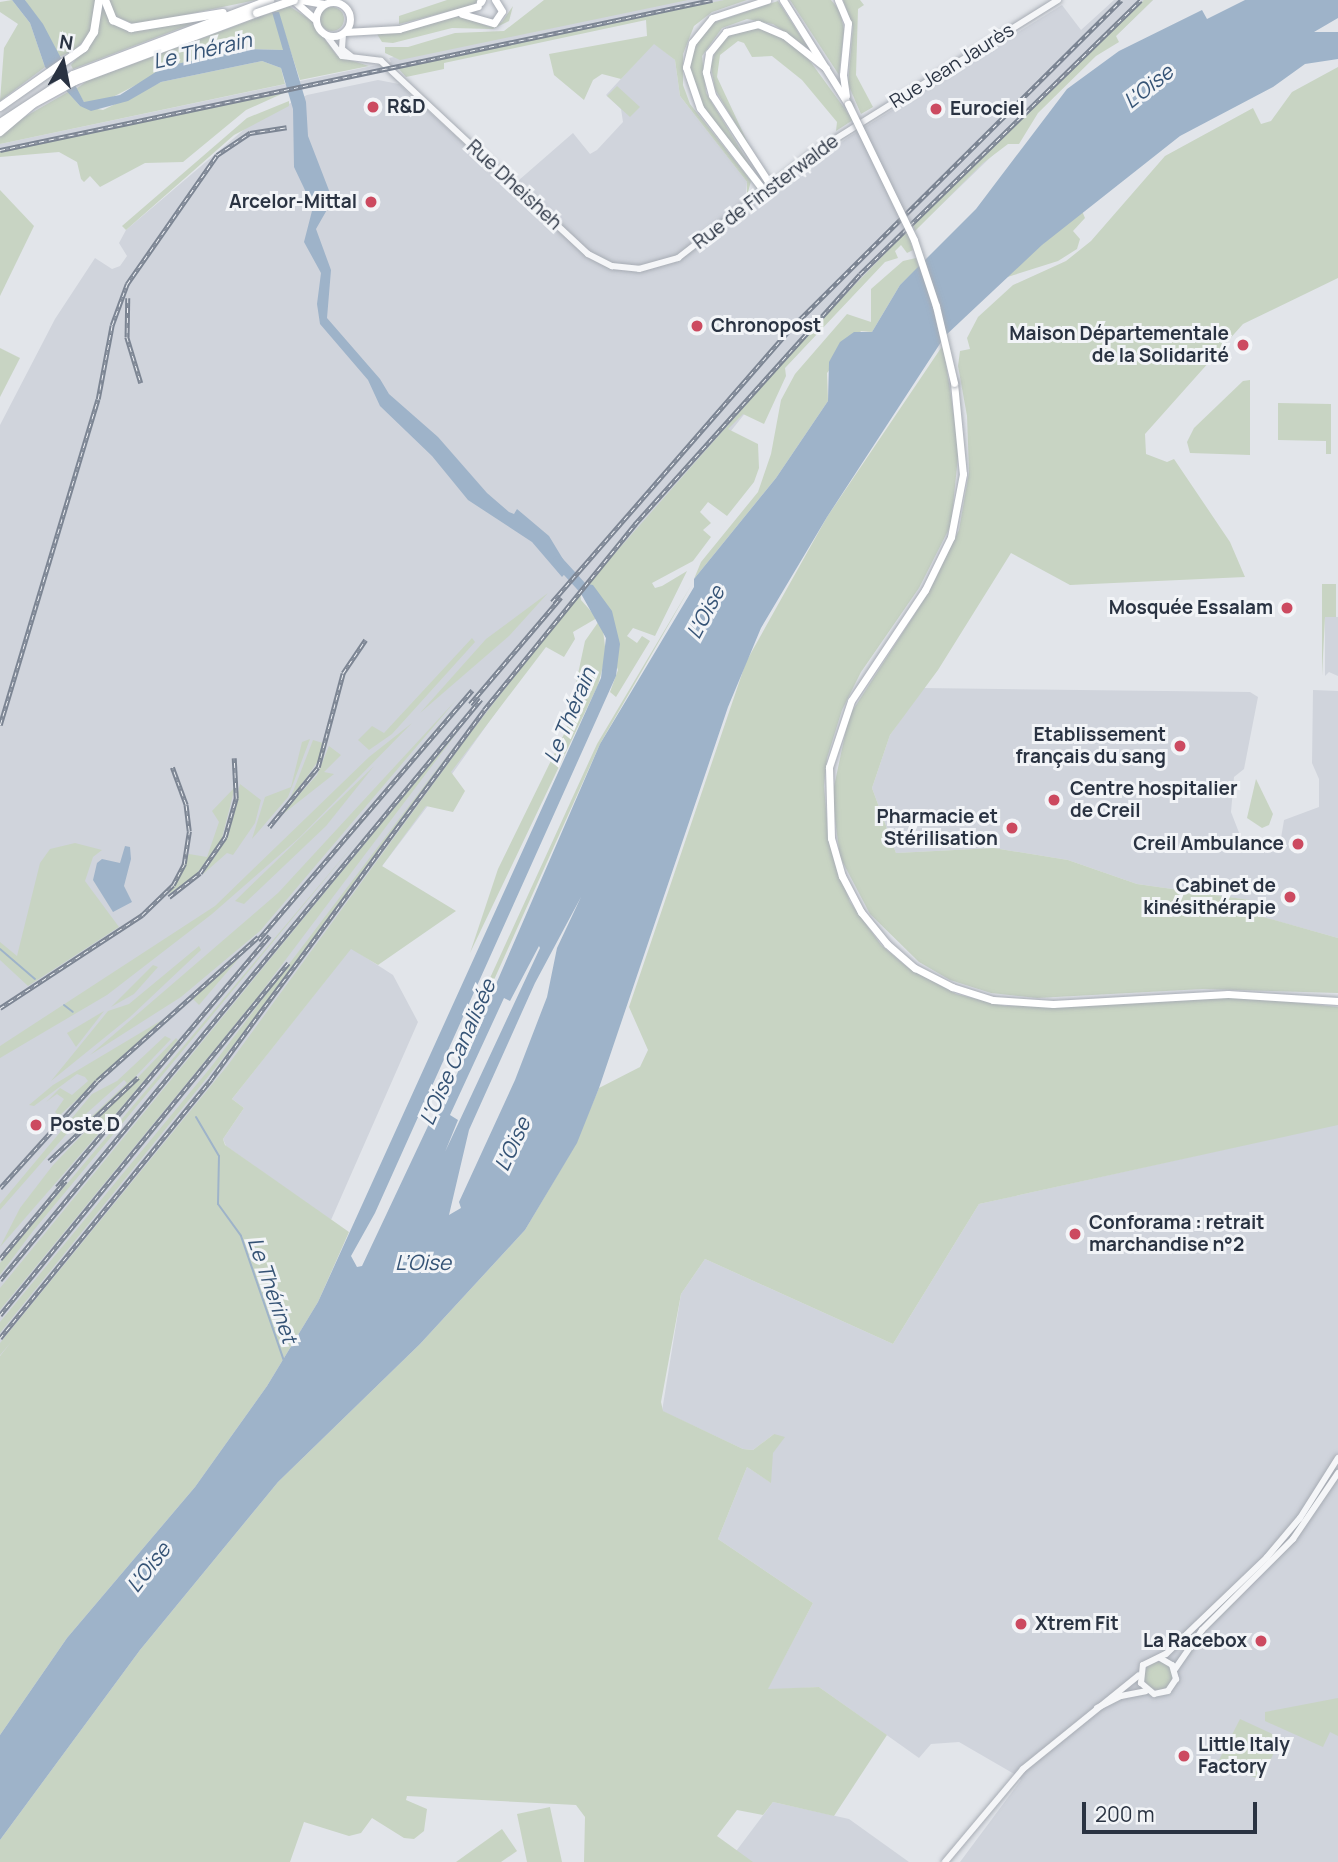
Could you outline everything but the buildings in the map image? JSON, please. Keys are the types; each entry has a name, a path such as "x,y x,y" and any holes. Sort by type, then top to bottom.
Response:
{"main road":[{"path":"0,107 41,76 71,59 93,36 99,0"},
{"path":"105,0 113,20 131,28 254,10 270,0"},
{"path":"84,73 254,10 294,0 315,19 326,35 383,31 455,13 481,2 479,19"},
{"path":"301,0 340,4 359,25 383,31"},
{"path":"455,13 489,24 499,20 502,9 495,0"},
{"path":"764,191 700,108 686,67 692,43 712,18 767,0"},
{"path":"783,0 848,104 914,240 936,306 954,383 963,467 951,537 925,590 848,709 829,767 831,838 842,876 861,912 887,944 915,968 952,988 988,999 1045,1004 1236,994 1338,1001"},
{"path":"838,0 848,23 843,75 848,104"},
{"path":"315,19 325,4"},
{"path":"0,123 84,73 240,11"},
{"path":"344,33 350,17"},
{"path":"771,186 712,95 706,72 709,53 726,32 758,24 781,33 826,68"},
{"path":"0,132 50,91"}],"street":[{"name":"Rue Jean Jaurès","path":"881,110 1058,0"},
{"path":"344,33 342,49 357,57"},
{"name":"Rue Dheisheh","path":"326,35 340,55 378,58 587,254 619,268 647,268"},
{"name":"Rue de Finsterwalde","path":"647,268 678,258 764,191 881,110"},
{"path":"945,1862 1012,1779 1089,1713 1139,1675 1148,1660 1160,1658 1279,1544 1338,1458"},
{"path":"1089,1713 1121,1696 1147,1692 1160,1695 1169,1690 1176,1681 1175,1669 1202,1630 1293,1539 1338,1473"},
{"path":"1160,1658 1175,1669"},
{"path":"1139,1675 1147,1692"},
{"path":"953,1862 954,1851"}],"shaded area":[{"path":"679,0 726,0 0,152 0,144 391,62 389,58"},
{"path":"1114,0 1153,0 903,242 762,392 707,461 585,587 452,774 115,1218 0,1356 0,425 55,319 95,258 112,269 120,266 127,256 119,243 126,230 254,121 307,95 378,80 399,84 511,187 573,133 590,154 597,150 623,122 621,109 606,95 654,43 675,60 680,96 747,182 746,194 757,206 847,138 1062,5 1081,30"},
{"path":"1325,617 1338,617 1338,676 1329,672 1325,676"},
{"name":"Centre hospitalier de Creil","path":"923,688 1250,692 1258,697 1244,769 1234,777 1231,812 1245,848 1281,838 1284,820 1319,807 1319,779 1312,763 1313,690 1338,691 1338,938 1259,916 1256,901 1137,884 1068,860 994,848 896,853 872,788 890,735"},
{"path":"351,948 393,975 418,1022 331,1220 226,1146 223,1139 244,1108 232,1099"},
{"path":"1338,1124 1338,1862 960,1862 1021,1780 1016,1775 959,1742 931,1744 919,1758 819,1687 767,1690 813,1603 718,1539 747,1467 770,1482 774,1434 753,1450 743,1449 662,1411 681,1294 705,1259 893,1344 979,1204"},
{"path":"773,1802 849,1819 909,1862 728,1862"}],"green space":[{"path":"12,0 30,23 45,67 0,101 4,48 18,24 0,12 0,2"},
{"path":"25,0 97,0 91,33 75,50 59,57"},
{"path":"102,0 111,21 128,31 199,21 73,69 71,65 97,34"},
{"path":"109,0 256,0 136,25 115,16"},
{"path":"447,0 478,0 474,5 399,24 399,16"},
{"path":"544,0 688,0 400,60 385,53 385,47 408,47 455,33 504,31"},
{"path":"724,0 747,0 712,12 694,26 683,54 683,85 690,104 751,181 747,196 747,182 680,96 675,60 654,44 621,79 602,74 593,80 584,100 554,75 549,54 647,36 646,20 444,63 444,69 406,77 398,68"},
{"path":"790,0 831,0 840,11 844,30 839,75"},
{"path":"843,0 860,0 864,5 858,9 856,75 873,107 861,114 848,84 853,27"},
{"path":"1144,0 1153,0 1116,36 1119,42 1096,56 1038,113 1019,144 1008,144 983,163 915,231 913,224"},
{"path":"778,1 809,49 773,24 747,19 722,28 702,56 706,93 756,175 703,108 689,68 696,43 712,23"},
{"path":"289,6 312,21 337,56 369,66 300,80 284,31 283,50 249,49 175,65 103,102 84,102 76,89 87,81"},
{"path":"513,6 509,21 493,29 452,28 393,43 382,42 377,34 458,16 491,27 502,22"},
{"path":"327,7 337,7 344,14 344,24 337,31 327,31 320,24 320,14"},
{"path":"757,28 784,39 807,57 853,120 836,131 837,122 802,80 772,56 752,57 744,43 738,41 720,55 717,77 753,154 715,89 711,66 717,46 728,36"},
{"path":"262,61 281,68 285,84 0,144 0,137 21,119 68,92 80,106 103,110 161,82"},
{"path":"1338,67 1338,278 1243,324 1145,434 1146,454 1167,462 1174,459 1230,542 1245,577 1070,585 1011,553 938,670 890,735 872,788 896,853 994,848 1068,860 1137,884 1257,901 1260,916 1338,938 1338,993 1203,989 1037,998 991,993 950,980 919,962 870,914 840,857 832,796 849,716 929,592 959,530 969,472 967,416 958,366 960,351 970,349 967,338 978,317 1013,285 1066,261 1091,241 1165,156 1253,108 1261,124 1271,121 1292,92"},
{"path":"617,86 640,107 630,117 607,96"},
{"path":"288,91 246,110 183,162 145,163 100,187 90,176 84,182 77,162 59,152 0,157 0,152"},
{"path":"289,101 289,106 234,135 126,230 122,226 247,118"},
{"path":"0,190 34,226 0,296"},
{"path":"1082,211 1085,218 1073,231 1080,239 1077,249 1058,261 1001,279"},
{"path":"907,231 913,250 907,253 901,245 895,251 898,258 885,262 785,368 786,376 764,424 743,414 728,429 758,444 759,468 754,482 727,516 708,502 700,512 711,523 703,530 711,537 693,561 652,583 655,588 662,586 687,571 655,636 633,628 627,636 637,643 642,636 650,641 616,697 610,692 618,670 603,630 606,655 598,685 470,953 498,869 566,730 585,641 599,621 588,584 817,324"},
{"path":"916,258 919,267 900,285 872,332 861,331 827,373 828,401 776,478 694,579 701,562 758,492 771,454 781,400 795,374 847,314 871,322 871,289 903,261"},
{"path":"943,345 959,447 951,525 919,588 861,672 842,710 827,758 824,786 829,843 850,902 881,945 907,967 956,994 1005,1006 1246,997 1338,1007 1338,1125 979,1204 893,1344 705,1259 681,1294 661,1402 663,1411 743,1449 753,1450 774,1434 785,1437 773,1453 771,1483 747,1467 718,1539 813,1603 768,1689 819,1687 887,1735 834,1816 773,1802 763,1815 737,1810 717,1836 753,1862 584,1862 585,1817 576,1805 407,1796 406,1800 427,1809 424,1831 414,1839 404,1838 372,1818 361,1833 349,1836 304,1822 290,1862 0,1862 0,1840 140,1650 278,1482 420,1344 525,1230 574,1147 599,1088 640,1067 648,1050 629,1007 746,662 827,517"},
{"path":"0,348 20,358 0,397"},
{"path":"1250,380 1250,455 1190,453 1187,442 1194,428 1243,381"},
{"path":"1278,403 1331,404 1331,454 1326,454 1326,441 1278,440"},
{"path":"692,584 600,744 489,991 485,989 597,744"},
{"path":"1322,584 1336,584 1336,617 1325,617 1322,676"},
{"path":"580,592 581,600 597,618 573,632 575,639 564,657 546,647 451,772 465,791 453,812 426,806 382,866 456,911 378,965 351,949 232,1099 244,1108 223,1139 225,1145 349,1232 318,1302 267,1386 195,1487 67,1638 0,1735 0,1356 11,1342 0,1355 0,1343 228,1065 469,735"},
{"path":"548,593 509,636 420,713 486,639"},
{"path":"472,638 475,642 392,734 369,750 358,740 372,726 384,733"},
{"path":"457,699 260,931 181,997 90,1055 278,893"},
{"path":"465,722 256,999 0,1310 0,1288"},
{"path":"412,723 299,838 212,914 107,995 0,1058 0,1046 215,906 369,757"},
{"path":"310,739 288,797 252,839 265,797 291,787 302,742"},
{"path":"313,740 326,744 321,757 289,802"},
{"path":"459,740 249,1026 0,1333 0,1322 211,1067"},
{"path":"329,746 341,755 324,772 334,774 278,818 317,775"},
{"path":"374,766 326,826 244,904 235,901"},
{"path":"1256,779 1273,814 1269,825 1262,828 1247,818"},
{"path":"240,784 261,800 255,823 233,855 227,853 202,875 226,840"},
{"path":"235,787 221,842 194,877 169,894 189,854 207,857 219,822 212,811"},
{"path":"361,836 33,1231 0,1275 0,1263"},
{"path":"75,843 102,850 93,857 85,881 119,927 28,986 0,960 0,942 17,956 40,863 50,849"},
{"path":"199,946 201,950 130,1017 51,1081 108,1011 129,1004"},
{"path":"246,950 199,1005 193,999"},
{"path":"153,965 158,967 134,994 111,1007"},
{"path":"104,1011 76,1047 67,1033"},
{"path":"167,1017 59,1116 55,1112 64,1099 57,1094 46,1102 60,1088 72,1095 88,1081 85,1077 77,1074 34,1106 29,1105 53,1085"},
{"path":"165,1036 171,1039 118,1095 68,1139 127,1083 124,1080 78,1121 0,1210 0,1204 92,1094 117,1081"},
{"path":"176,1038 178,1040 132,1095 0,1247 20,1208 53,1165"},
{"path":"1158,1662 1168,1666 1172,1676 1168,1686 1158,1690 1148,1686 1144,1676 1148,1666"},
{"path":"1338,1698 1338,1736 1330,1732 1323,1747 1265,1721 1265,1712"},
{"path":"1240,1719 1281,1738 1261,1780 1218,1762"},
{"path":"550,1807 562,1862 527,1862 517,1814"},
{"path":"502,1829 517,1851 501,1862 456,1862"}],"water":[{"path":"12,0 25,0 43,24 84,102 120,95 162,68 181,63 249,49 283,50 272,12 279,12 306,102 308,136 330,193 328,208 316,229 331,270 327,318 380,379 389,394 438,437 487,493 509,512 514,514 517,509 549,536 569,569 562,577 532,542 468,500 432,456 380,406 368,380 320,324 317,304 321,273 304,242 313,207 294,167 293,109 281,68 262,61 161,82 128,101 91,111 80,106 45,67 30,23"},
{"path":"1245,0 1338,0 1338,18 1314,32 1338,32 1338,59 1305,64 1273,87 1180,136 1042,245 945,336 827,517 761,628 728,707 599,1088 577,1143 525,1230 420,1344 278,1482 140,1650 0,1840 0,1735 67,1638 195,1487 267,1386 318,1302 601,678 606,638 580,592 588,584 593,585 612,611 620,644 616,676 375,1213 351,1256 357,1267 362,1266 436,1109 441,1111 600,744 694,587 694,579 776,478 828,401 829,362 840,342 854,332 872,332 900,285 976,209 1067,89 1119,51 1202,10 1207,19","holes":["581,897 557,948 547,997 515,1080 459,1202 461,1208 449,1215 469,1130 535,983","539,946 540,948 445,1152 458,1120 450,1115 504,998 510,1001"]},
{"path":"125,846 130,847 131,859 124,886 132,902 113,912 93,880 97,863 102,859 120,863"}],"waterway":[{"name":"Le Thérain","path":"558,561 592,598"},
{"name":"Le Thérinet","path":"0,949 35,979"},
{"name":"Le Thérinet","path":"64,1005 73,1012"},
{"name":"Le Thérinet","path":"196,1117 219,1156 218,1204 241,1236 284,1361"}],"railway":[{"path":"0,150 712,0"},
{"path":"552,602 794,325 1121,0"},
{"path":"0,1338 211,1079 484,710 635,524 860,274 1141,0"},
{"path":"0,725 98,399 112,325 127,284 217,155 250,133 287,127"},
{"path":"128,298 127,337 141,383"},
{"path":"470,704 561,597"},
{"path":"269,827 318,767 343,673 365,640"},
{"path":"258,940 472,690"},
{"path":"0,1280 481,699"},
{"path":"169,897 200,873 225,837 236,798 234,758"},
{"path":"0,1008 142,915 173,885 184,864 189,831 186,805 172,767"},
{"path":"57,1187 269,936"},
{"path":"0,1188 97,1081 258,937"},
{"path":"0,1315 288,963"},
{"path":"49,1161 138,1077"},
{"path":"0,1259 65,1181"}],"place":[{"name":"R&D","path":"373,107"},
{"name":"Eurociel","path":"936,109"},
{"name":"Arcelor-Mittal","path":"371,202"},
{"name":"Chronopost","path":"697,326"},
{"name":"Maison Départementale de la Solidarité","path":"1243,345"},
{"name":"Mosquée Essalam","path":"1287,608"},
{"name":"Etablissement français du sang","path":"1180,746"},
{"name":"Centre hospitalier de Creil","path":"1054,800"},
{"name":"Pharmacie et Stérilisation","path":"1012,828"},
{"name":"Creil Ambulance","path":"1298,844"},
{"name":"Cabinet de kinésithérapie","path":"1290,897"},
{"name":"Poste D","path":"36,1125"},
{"name":"Conforama : retrait marchandise n°2","path":"1075,1234"},
{"name":"Xtrem Fit","path":"1021,1624"},
{"name":"La Racebox","path":"1261,1641"},
{"name":"Little Italy Factory","path":"1184,1756"}],"water label":[{"name":"L'Oise","path":"1148,86"},
{"name":"L'Oise","path":"705,612"},
{"name":"L'Oise Canalisée","path":"457,1052"},
{"name":"L'Oise","path":"512,1144"},
{"name":"L’Oise","path":"423,1262"},
{"name":"L'Oise","path":"148,1567"}]}
